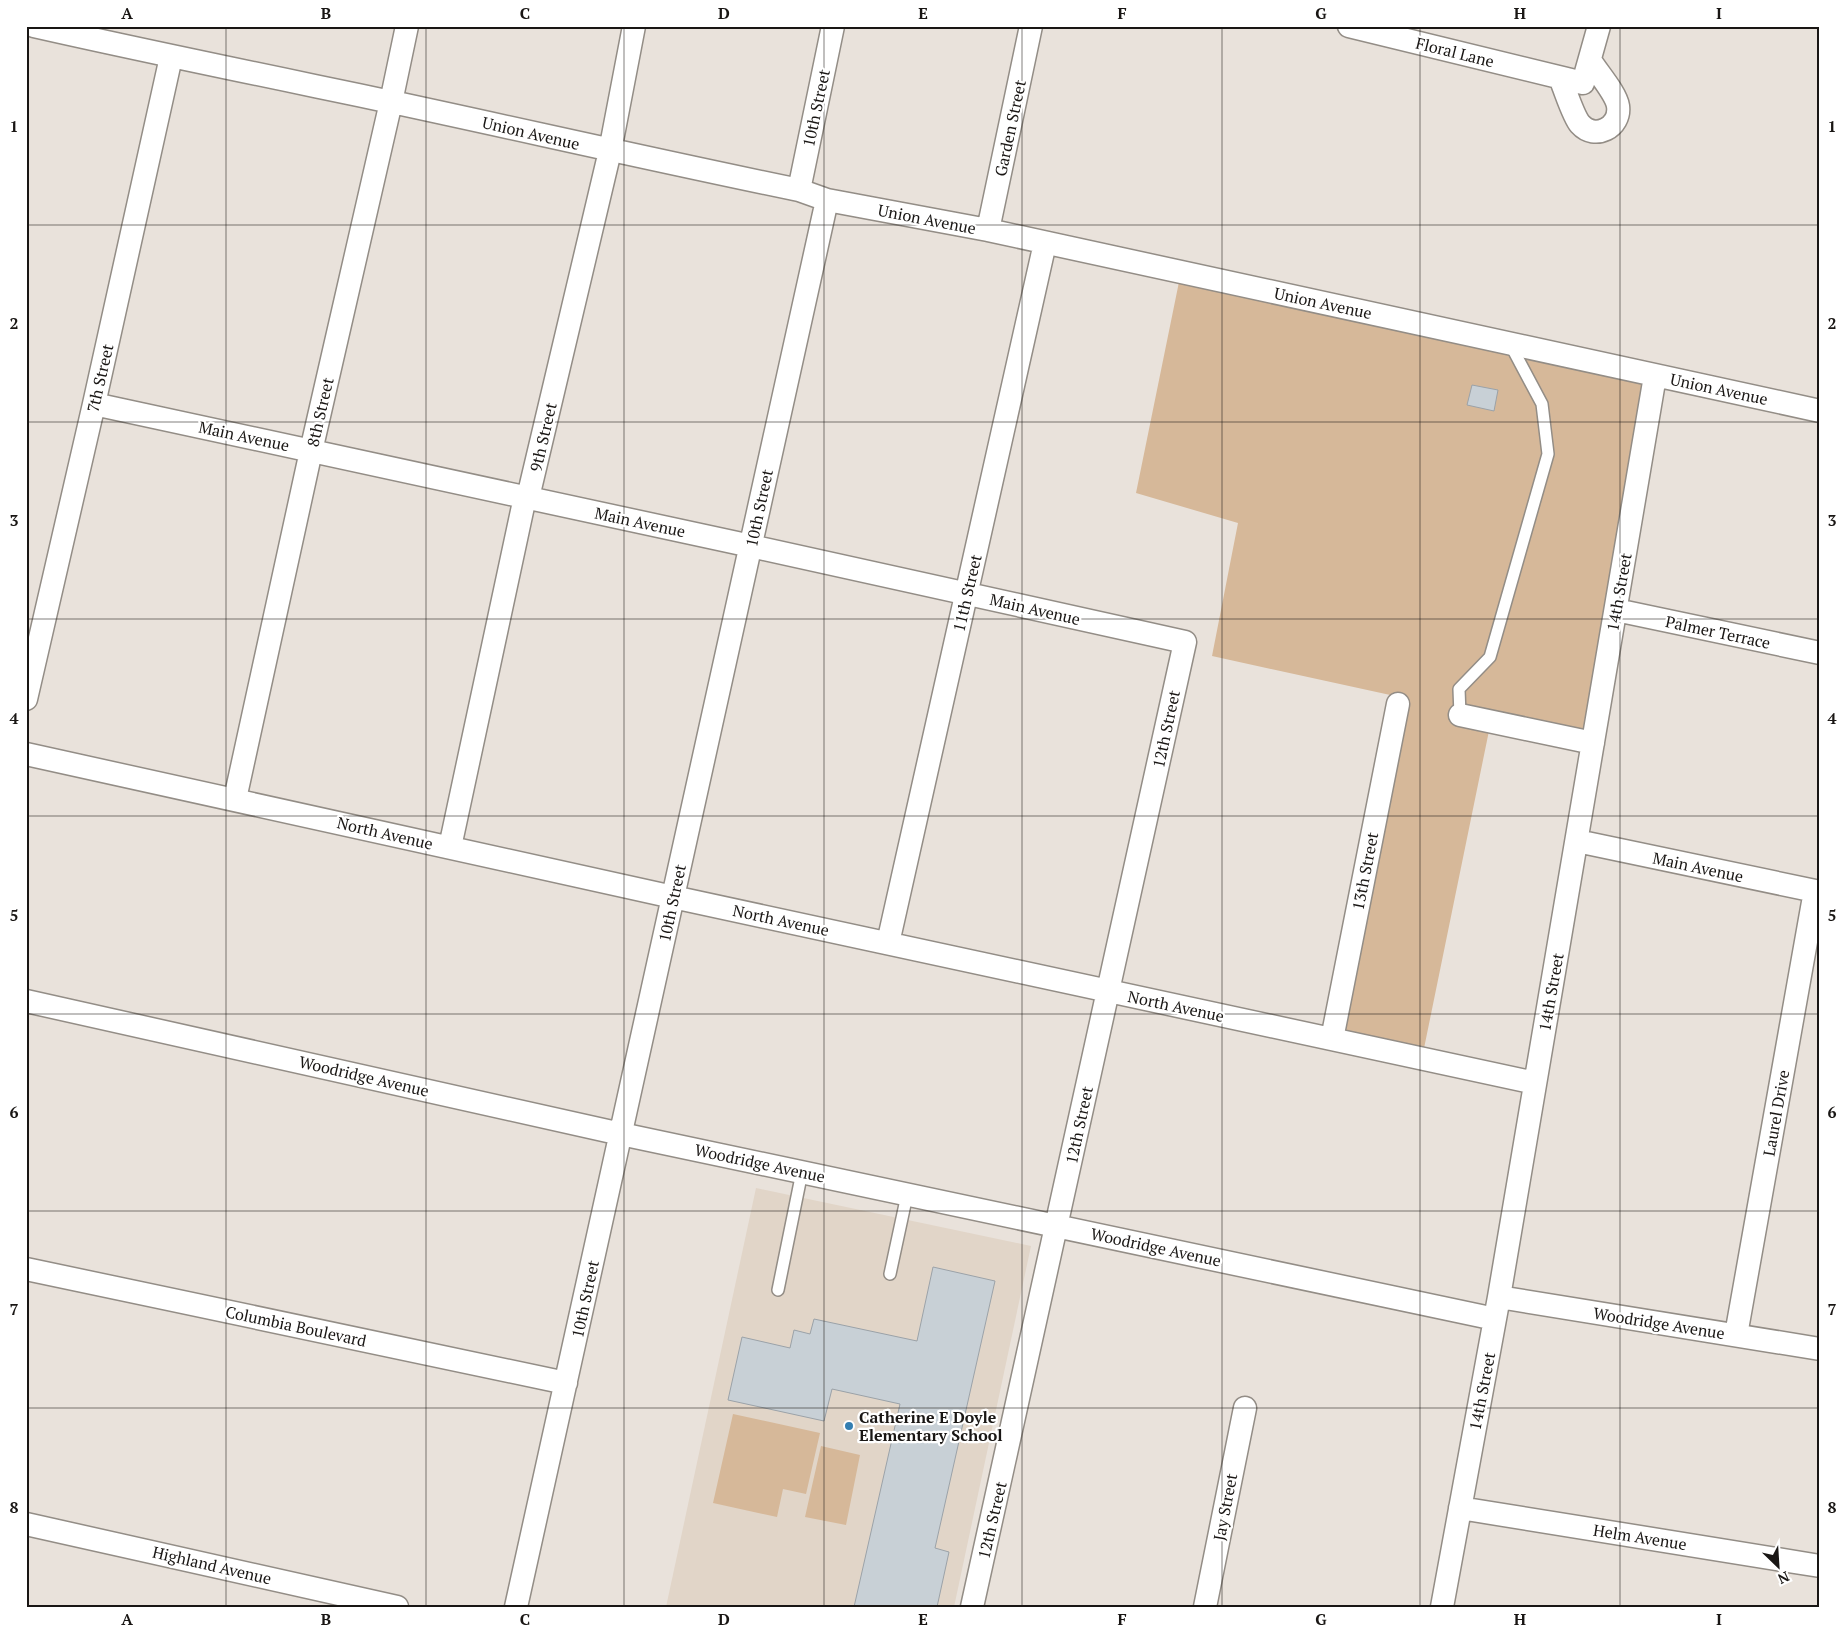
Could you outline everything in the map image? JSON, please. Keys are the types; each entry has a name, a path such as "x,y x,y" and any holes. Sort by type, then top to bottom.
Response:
{"street":[{"name":"Union Avenue","path":"34,26 171,57 391,102 610,151 798,190 828,200 988,230 1820,411"},
{"name":"8th Street","path":"235,799 407,26"},
{"name":"9th Street","path":"450,847 525,497 533,480 610,151 634,26"},
{"name":"10th Street","path":"798,190 833,26"},
{"name":"Garden Street","path":"988,230 1031,26"},
{"name":"Floral Lane","path":"1350,26 1583,83 1599,26"},
{"name":"7th Street","path":"26,699 171,57"},
{"path":"1560,78 1579,123 1587,130 1597,132 1607,130 1614,124 1618,115 1618,104 1590,60"},
{"name":"10th Street","path":"516,1607 828,200"},
{"name":"11th Street","path":"888,943 1045,243"},
{"name":"14th Street","path":"1442,1607 1499,1297 1655,376"},
{"name":"Main Avenue","path":"94,404 1185,642"},
{"name":"Palmer Terrace","path":"1616,610 1820,653"},
{"name":"12th Street","path":"972,1607 1185,642"},
{"name":"13th Street","path":"1332,1039 1398,704"},
{"path":"1460,715 1593,743"},
{"name":"North Avenue","path":"26,754 673,897 1536,1083"},
{"name":"Main Avenue","path":"1577,840 1817,892"},
{"name":"Laurel Drive","path":"1736,1336 1817,892"},
{"name":"Woodridge Avenue","path":"26,1001 621,1134 1495,1319"},
{"name":"Columbia Boulevard","path":"26,1269 566,1383"},
{"name":"Woodridge Avenue","path":"1499,1297 1820,1349"},
{"name":"Jay Street","path":"1205,1607 1245,1408"},
{"name":"Helm Avenue","path":"1460,1508 1820,1566"},
{"name":"Highland Avenue","path":"26,1524 397,1607"}],"lane":[{"path":"1460,715 1459,689 1490,658 1548,454 1542,404 1510,344"},
{"path":"778,1290 802,1172"},
{"path":"890,1274 907,1194"}],"shaded area":[{"path":"1180,277 1661,384 1590,749 1491,721 1421,1063 1325,1043 1404,698 1212,656 1238,523 1136,493"},
{"name":"Catherine E Doyle Elementary School","path":"756,1188 1031,1246 954,1607 666,1607"},
{"path":"733,1414 820,1433 806,1494 783,1489 777,1517 713,1503"},
{"path":"821,1446 860,1455 846,1525 805,1517"}],"building":[{"path":"1472,385 1498,390 1494,411 1467,405"},
{"path":"933,1267 995,1281 935,1548 949,1552 937,1607 854,1607 900,1404 832,1389 824,1421 728,1400 742,1337 790,1348 794,1330 810,1334 814,1319 917,1341"}],"place":[{"name":"Catherine E Doyle Elementary School","path":"849,1426"}]}
